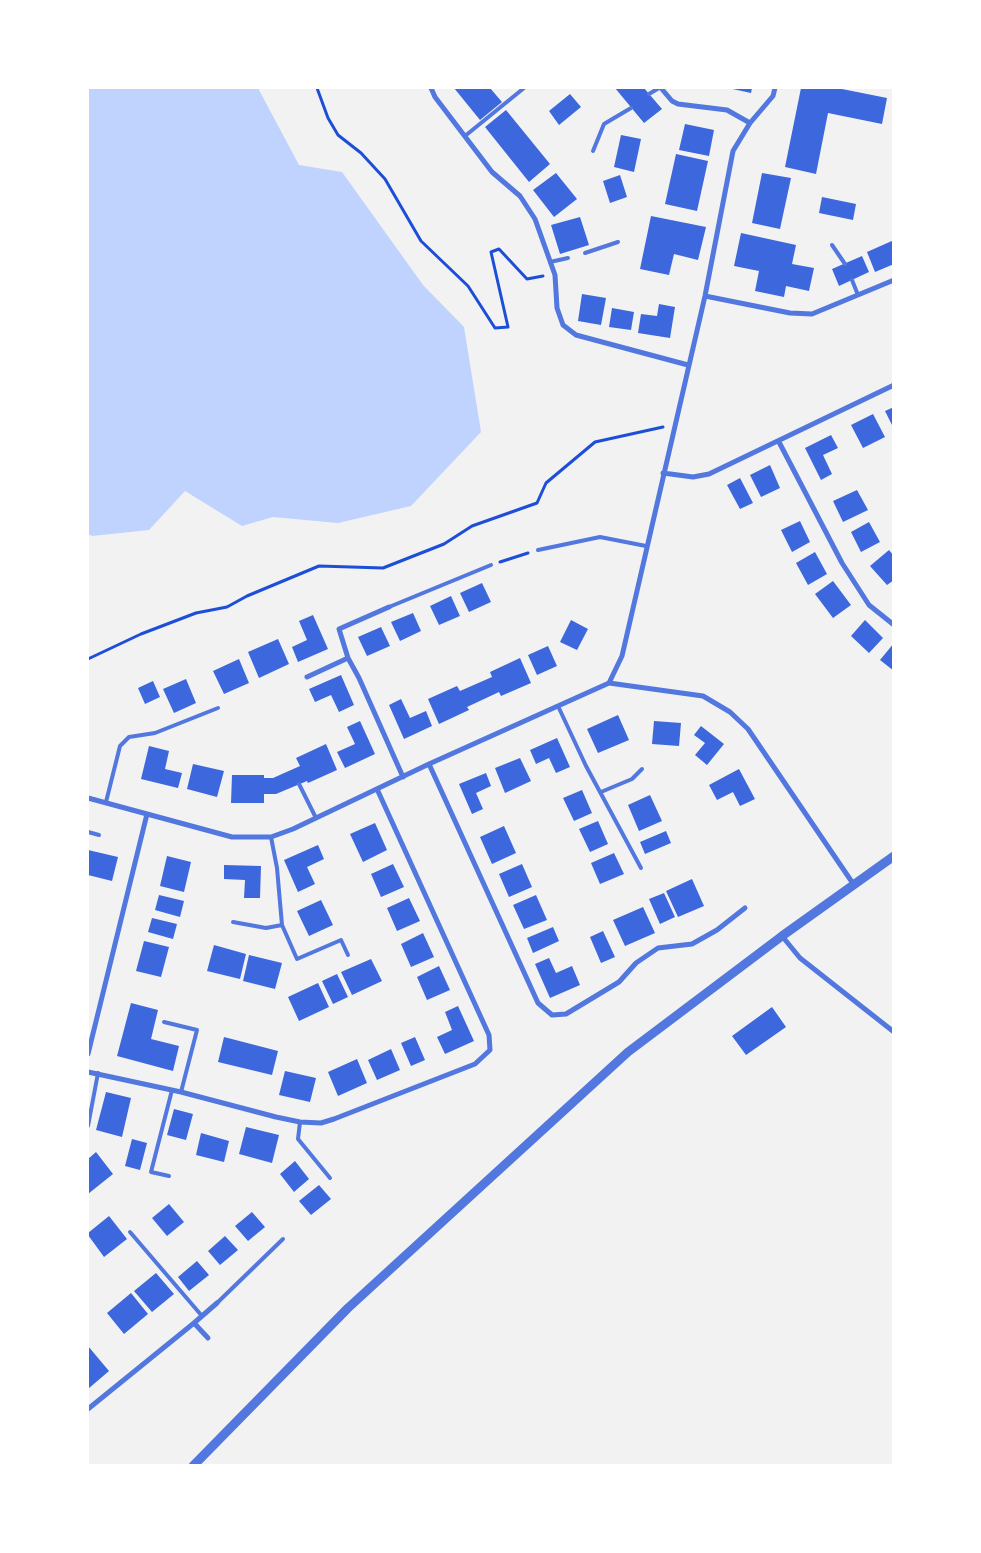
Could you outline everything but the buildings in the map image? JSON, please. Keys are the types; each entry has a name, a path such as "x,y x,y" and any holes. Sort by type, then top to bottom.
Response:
{"street":[{"path":"431,88 435,97 492,172 520,196 535,219 554,275 557,308 563,325 576,335 688,365"},
{"path":"660,88 672,101 678,104 727,110 750,123"},
{"path":"609,683 622,656 662,473 704,296 732,151 750,123 773,96 775,88"},
{"path":"704,296 790,313 812,314 894,280"},
{"path":"662,473 693,477 709,474 779,442 894,385"},
{"path":"779,442 842,563 870,605 894,625"},
{"path":"389,606 339,629 348,658 359,678 403,777"},
{"path":"306,677 348,658"},
{"path":"88,798 232,837 271,837 294,829 429,764 609,683 703,696 730,712 748,730 854,885"},
{"path":"429,764 538,1004 552,1015 566,1014 619,982 636,964 658,948 692,944 717,930 744,908"},
{"path":"88,1072 181,1092 276,1118 321,1123 334,1120 475,1064 490,1050 489,1034 377,789"},
{"path":"88,1054 147,814"},
{"path":"193,1466 348,1308 628,1052 782,936 894,856"},
{"path":"782,936 800,958 894,1032"},
{"path":"88,1409 217,1303"},
{"path":"194,1323 208,1338"}],"lane":[{"path":"465,136 524,88"},
{"path":"649,94 660,88"},
{"path":"593,151 604,124 631,108"},
{"path":"585,253 618,242"},
{"path":"832,245 845,264"},
{"path":"550,262 568,258"},
{"path":"852,280 858,295"},
{"path":"538,550 600,537 646,546"},
{"path":"389,606 491,565"},
{"path":"558,706 641,868"},
{"path":"106,802 120,746 129,737 155,734 218,708"},
{"path":"601,792 632,779 642,769"},
{"path":"299,784 316,818"},
{"path":"88,832 99,835"},
{"path":"271,837 277,868 282,925 297,959 341,940 348,955"},
{"path":"234,922 266,928 282,925"},
{"path":"164,1022 197,1030 181,1092"},
{"path":"88,1126 98,1073"},
{"path":"169,1176 151,1172 172,1090"},
{"path":"300,1122 298,1139 330,1178"},
{"path":"130,1232 202,1316"},
{"path":"217,1303 283,1239"}],"path":[{"path":"317,88 328,118 338,135 361,153 385,179 421,241 468,286 495,328 508,327 491,252 499,249 527,279 554,275"},
{"path":"88,659 141,634 196,613 227,607 247,596 319,566 383,568 444,544 472,526 537,503 546,483 595,442 674,426"},
{"path":"491,565 538,550"}],"water":[{"path":"88,88 258,88 299,165 342,172 423,285 464,327 481,432 411,506 338,523 273,517 242,526 185,491 149,530 92,536 88,534"}]}
